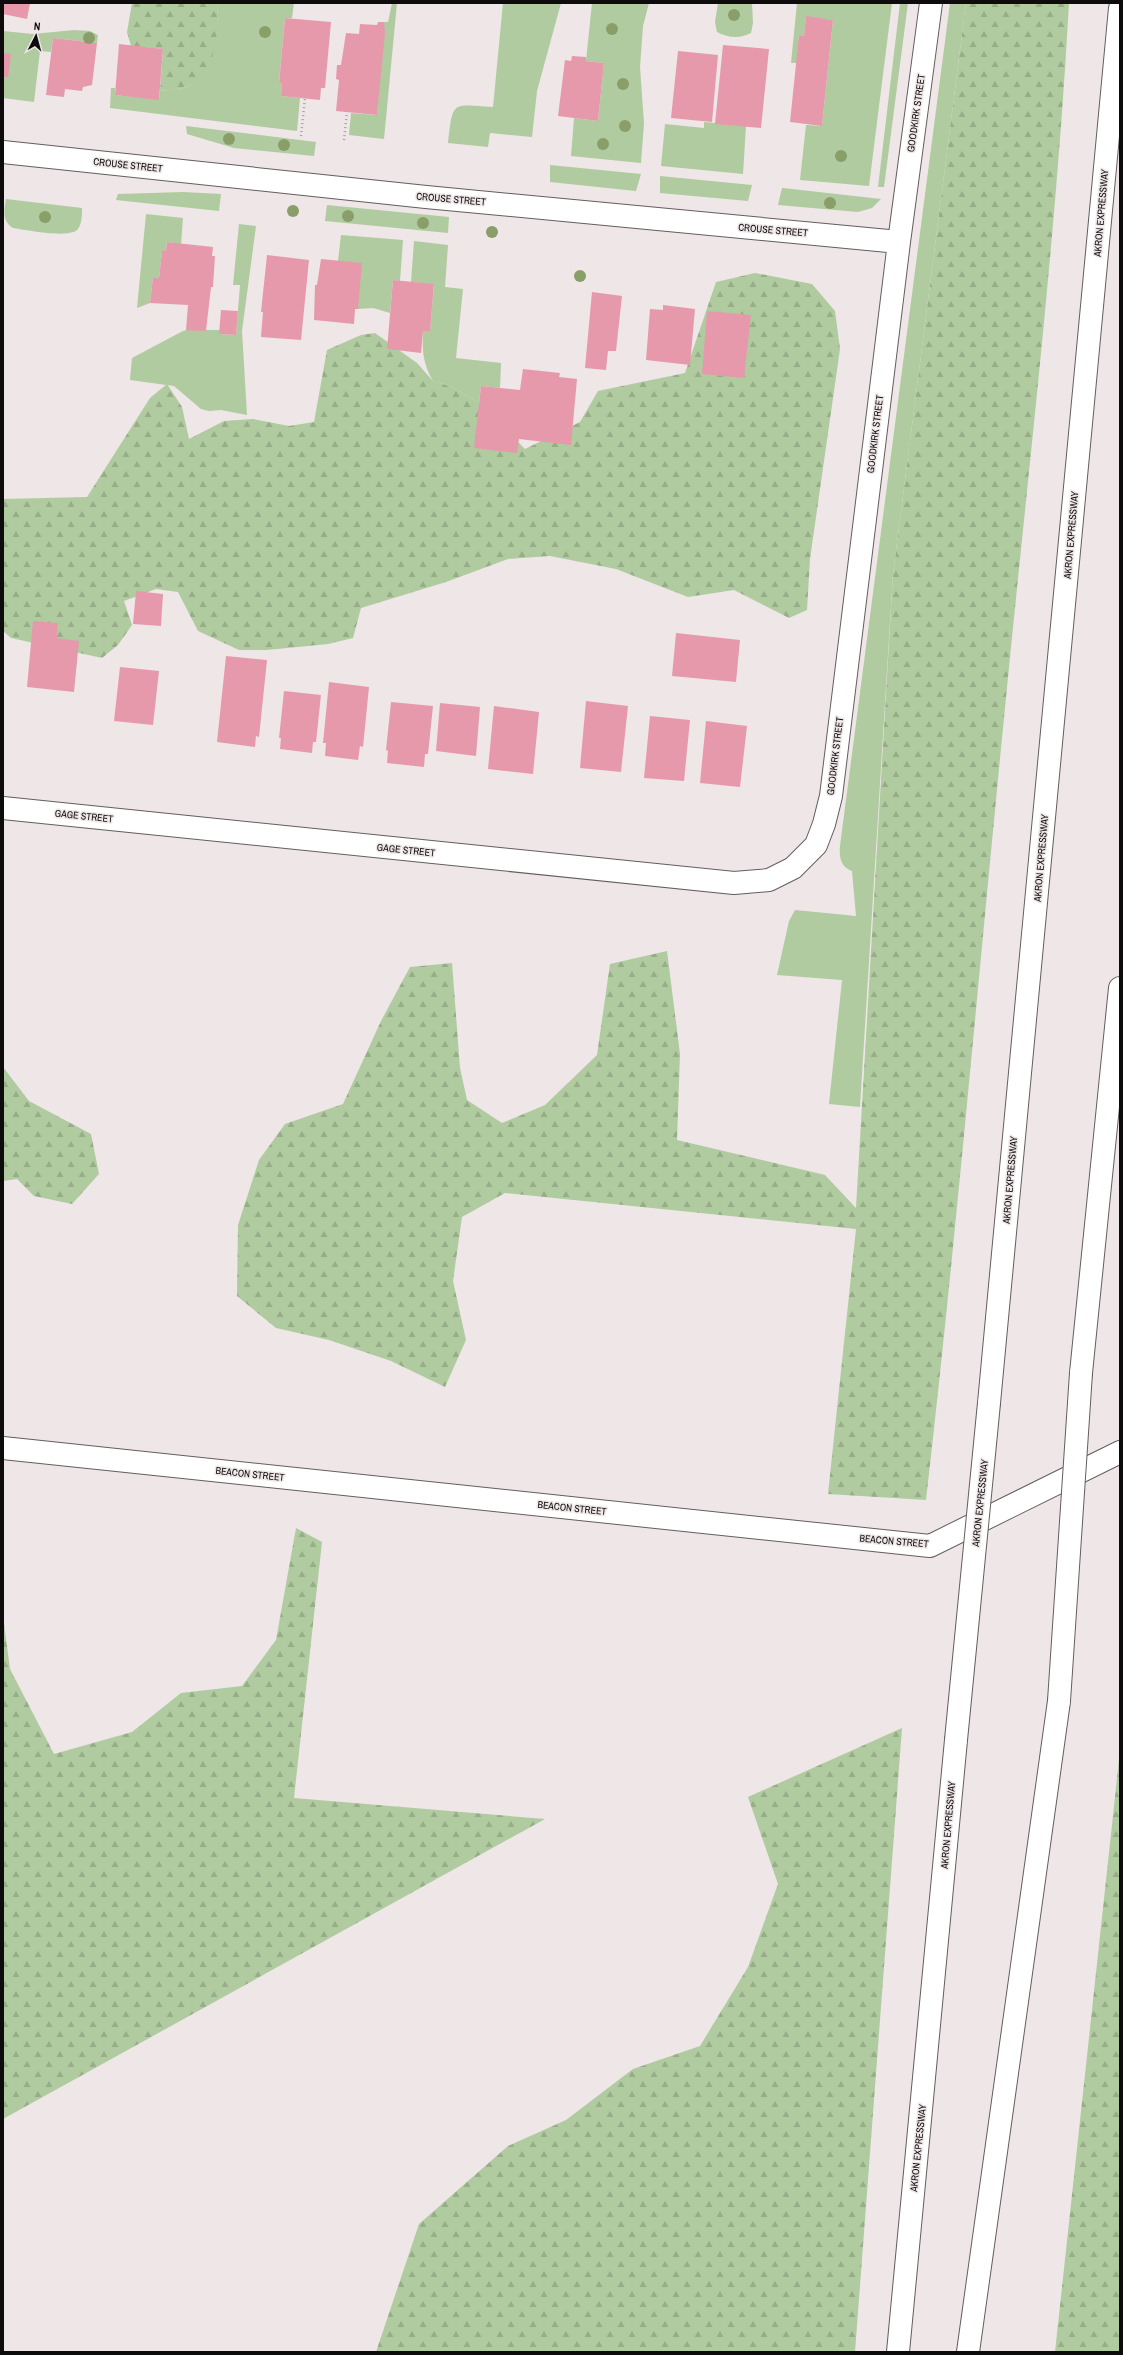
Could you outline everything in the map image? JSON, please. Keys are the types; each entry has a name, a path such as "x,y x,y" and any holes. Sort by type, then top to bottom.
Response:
{"main road":[{"name":"GOODKIRK STREET","path":"802,859 816,845 824,824 831,796 899,242 931,3"},
{"name":"AKRON EXPRESSWAY","path":"898,2352 989,1404 1120,8"},
{"name":"CROUSE STREET","path":"3,152 426,197 899,242"},
{"name":"GAGE STREET","path":"3,808 734,883 769,880 793,868 802,859"},
{"path":"968,2352 1059,1701 1081,1373 1120,988"},
{"name":"BEACON STREET","path":"3,1448 930,1546 1120,1452"}],"path":[{"path":"301,136 305,98"},
{"path":"344,140 347,112"}],"green space":[{"path":"132,3 217,3 216,42 208,67 201,77 191,85 176,90 160,91 163,49 131,46 127,32"},
{"path":"217,3 294,3 292,18 285,18 279,82 282,83 281,96 300,98 297,131 110,108 111,88 115,88 115,95 159,99 160,91 183,88 199,78 211,59 214,48 217,25"},
{"path":"392,3 397,3 384,139 349,135 351,113 377,115 384,22 388,22"},
{"path":"503,3 561,3 537,91 532,137 490,133 488,147 448,143 451,119 457,108 462,106 493,107"},
{"path":"592,3 649,3 643,26 640,67 644,123 641,163 571,156 574,118 598,121 604,63 586,61"},
{"path":"718,3 752,3 753,23 751,33 734,37 726,36 717,32 715,22"},
{"path":"797,3 892,3 869,186 800,180 806,125 822,126 833,20 806,17 804,36 799,35 797,63 791,63"},
{"path":"900,3 908,3 884,187 878,187"},
{"path":"950,3 966,3 893,574 860,1107 829,1104 842,980 777,975 789,921 795,910 856,916 852,871 845,867 842,862 840,846"},
{"path":"966,3 1069,3 1057,182 1049,272 957,1207 926,1500 828,1494 856,1229 505,1193 462,1217 453,1281 466,1340 445,1387 391,1361 329,1340 276,1328 237,1296 238,1225 259,1160 285,1124 343,1104 381,1021 410,967 452,963 460,1068 467,1100 502,1123 545,1105 597,1055 610,964 667,951 680,1054 677,1140 825,1175 856,1208 893,574"},
{"path":"74,30 90,31 98,35 97,43 53,38 51,52 40,51 34,102 3,98 3,77 8,78 3,53 3,31 33,34"},
{"path":"704,122 746,126 743,174 661,166 665,124 704,128"},
{"path":"186,126 316,142 314,156 234,148 187,134"},
{"path":"550,165 641,174 636,191 550,182"},
{"path":"660,176 752,185 748,201 660,193"},
{"path":"782,188 881,199 872,208 858,212 778,205"},
{"path":"183,192 221,194 219,211 116,200 118,194"},
{"path":"6,199 82,208 80,224 78,229 73,232 57,234 13,228 5,219 4,212"},
{"path":"327,205 449,217 448,233 325,221"},
{"path":"146,214 183,218 181,244 167,242 166,251 162,251 159,278 153,277 150,303 137,308"},
{"path":"239,224 256,226 242,331 247,415 221,410 209,411 201,409 174,386 130,380 132,358 181,332 186,330 220,330 219,334 236,335 240,285 233,285"},
{"path":"341,235 403,240 400,281 393,280 390,313 373,308 358,309 338,261"},
{"path":"414,241 448,245 445,287 463,289 456,358 501,363 500,388 481,386 479,403 452,387 433,381 427,369 423,351 423,331 430,330 434,285 411,282"},
{"path":"755,273 812,284 835,311 840,349 810,559 807,610 789,618 734,590 688,597 616,569 550,556 508,559 446,582 361,608 353,638 328,644 267,650 239,650 198,631 178,592 156,589 124,601 132,625 118,645 102,658 11,638 3,631 3,499 87,497 150,398 167,384 182,407 189,439 224,421 253,419 289,426 314,422 327,350 361,335 375,333 417,363 433,381 452,387 479,403 525,449 580,422 598,391 685,373 716,282"},
{"path":"3,1067 29,1101 91,1134 99,1174 72,1204 34,1196 17,1179 3,1181"},
{"path":"296,1528 322,1542 294,1798 545,1819 3,2119 3,1616 10,1669 54,1754 132,1732 181,1693 242,1686 276,1640"},
{"path":"902,1728 855,2352 376,2352 419,2224 508,2146 566,2120 633,2069 700,2046 748,1967 778,1884 748,1797"},
{"path":"1120,1749 1120,2352 1055,2352 1115,1797"}],"building":[{"path":"3,3 30,3 27,19 3,14"},
{"path":"806,16 833,20 822,126 790,122 799,35 804,36"},
{"path":"285,18 331,22 325,88 321,88 320,100 281,96 282,83 279,83"},
{"path":"378,22 384,22 385,33 377,115 336,111 339,80 336,79 337,65 341,65 346,33 359,34 360,24 377,25"},
{"path":"53,38 97,43 92,85 83,87 82,91 65,89 64,97 46,95"},
{"path":"119,44 163,49 159,100 115,95"},
{"path":"723,45 769,49 761,128 715,124"},
{"path":"678,51 718,55 712,122 671,118"},
{"path":"3,53 11,54 8,78 3,77"},
{"path":"572,56 586,57 586,61 604,63 598,121 558,116 565,60 571,61"},
{"path":"167,242 213,247 212,256 215,256 213,287 211,287 206,331 186,330 188,305 150,303 153,277 159,278 162,251 166,251"},
{"path":"267,255 309,260 301,340 261,337 263,312 261,312"},
{"path":"321,259 362,263 358,309 355,309 354,324 314,320 315,285 317,285"},
{"path":"393,280 434,284 430,331 423,331 421,353 387,349"},
{"path":"592,292 622,296 616,351 608,351 606,370 585,368"},
{"path":"663,305 695,309 690,365 646,360 650,309 663,310"},
{"path":"221,310 238,311 236,335 219,334"},
{"path":"707,311 751,315 744,378 702,374"},
{"path":"523,369 560,373 559,377 577,379 571,445 519,439 517,453 474,448 481,386 520,390"},
{"path":"136,591 163,594 161,626 133,624"},
{"path":"33,621 58,623 57,638 79,641 74,692 27,687"},
{"path":"676,633 740,640 736,682 672,676"},
{"path":"226,656 267,660 259,737 256,736 255,747 217,742"},
{"path":"120,667 159,671 153,725 114,721"},
{"path":"329,682 369,687 363,747 360,746 358,760 325,756 326,743 323,743"},
{"path":"284,691 321,695 316,742 313,742 312,753 280,749 281,738 279,738"},
{"path":"586,701 628,706 621,772 580,768"},
{"path":"391,702 433,706 428,754 425,754 424,767 387,763 388,751 386,750"},
{"path":"440,703 480,707 476,756 436,751"},
{"path":"494,706 539,712 533,774 488,769"},
{"path":"650,716 690,720 684,781 644,778"},
{"path":"706,721 747,726 740,787 700,783"}]}
